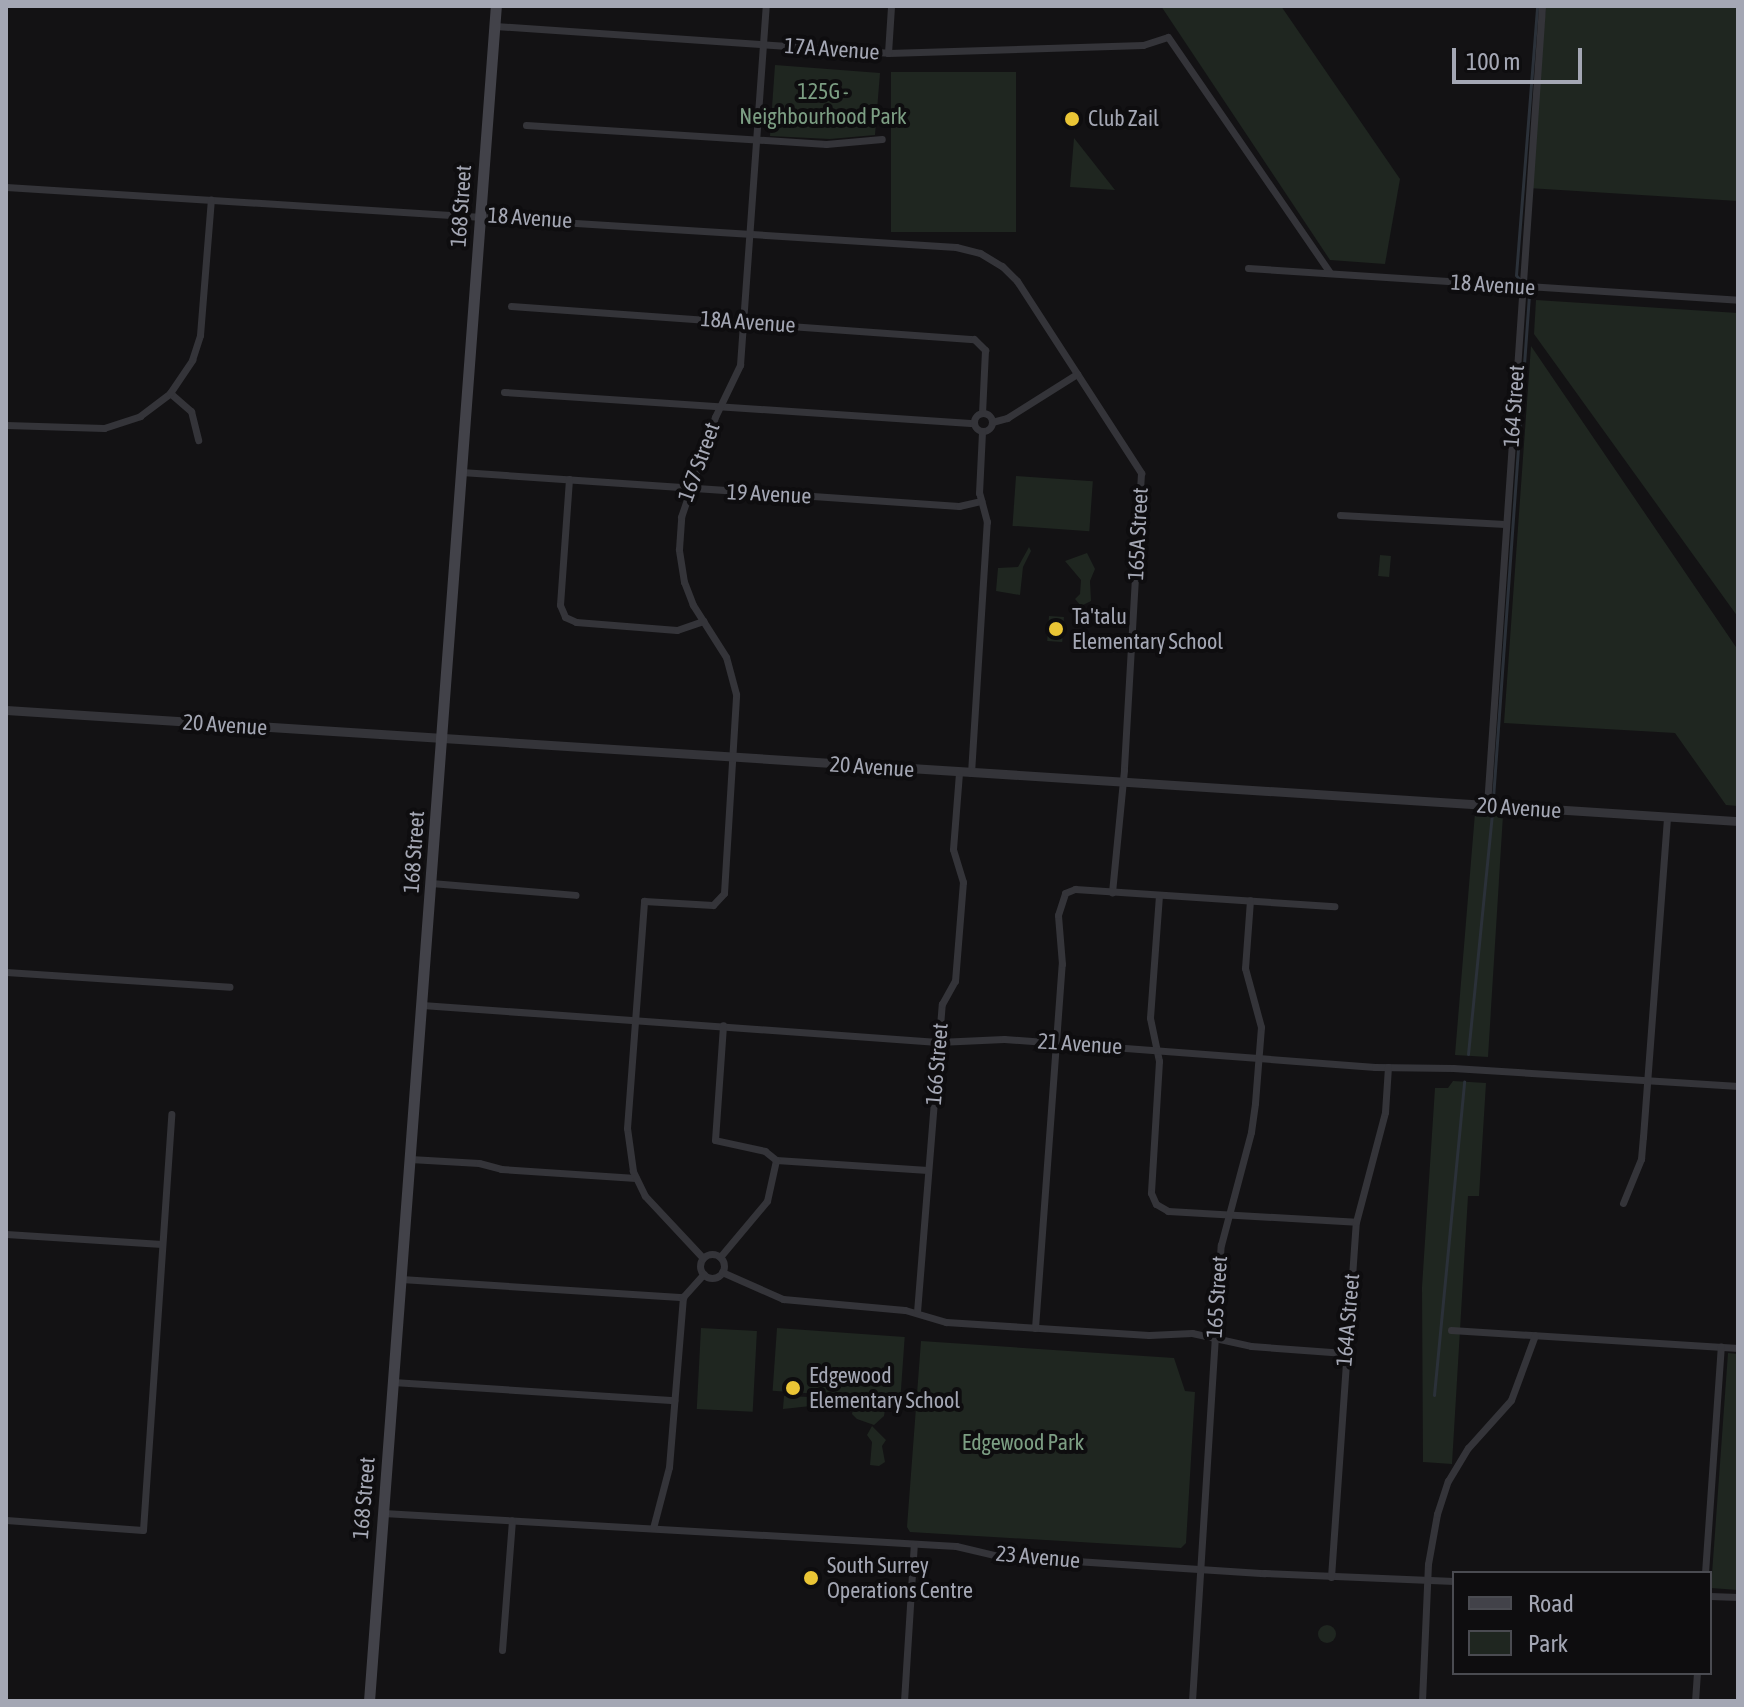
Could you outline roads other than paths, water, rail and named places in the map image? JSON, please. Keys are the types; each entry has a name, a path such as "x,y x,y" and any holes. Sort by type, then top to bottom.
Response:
{"main road":[{"name":"168 Street","path":"369,1701 496,6"}],"street":[{"name":"167 Street","path":"634,1018 644,901 713,905 724,893 734,758 734,679 720,645 689,596 680,565 681,517 720,407 740,365 766,6"},
{"path":"888,53 891,6"},
{"name":"164 Street","path":"1487,805 1542,6"},
{"name":"17A Avenue","path":"495,26 888,53 1143,45 1168,37 1330,273"},
{"path":"526,125 826,144 882,139"},
{"name":"18 Avenue","path":"6,187 956,247 980,253 1002,266"},
{"path":"6,425 104,428 140,416 170,393 192,360 200,335 211,199"},
{"name":"165A Street","path":"1002,266 1017,281 1135,460 1142,479 1123,783 1112,892"},
{"name":"18 Avenue","path":"1248,268 1738,300"},
{"name":"18A Avenue","path":"511,306 974,339 983,345 986,353 982,413"},
{"path":"982,431 992,422 1007,418 1077,374"},
{"path":"504,392 974,423 982,431 981,501 987,522 971,773"},
{"path":"170,393 191,411 198,440"},
{"path":"974,423 982,413 989,416 992,422"},
{"name":"19 Avenue","path":"461,472 959,506 981,501"},
{"path":"569,479 560,605 565,617 576,622 677,630 703,621"},
{"path":"1340,515 1505,524"},
{"name":"20 Avenue","path":"6,710 1738,821"},
{"name":"166 Street","path":"917,1312 942,1004 955,981 963,882 953,849 959,772"},
{"path":"1623,1203 1641,1159 1667,817"},
{"path":"431,883 576,895"},
{"path":"1035,1328 1062,964 1058,915 1065,893 1075,889 1334,906"},
{"path":"1159,895 1150,1018 1159,1084 1151,1193 1156,1204 1168,1211 1356,1222"},
{"name":"165 Street","path":"1192,1701 1198,1568 1221,1245 1251,1132 1261,1027 1245,968 1250,900"},
{"path":"6,972 229,987"},
{"name":"21 Avenue","path":"422,1005 938,1042 962,1038 1056,1043 1388,1067 1453,1068 1738,1086"},
{"path":"634,1018 627,1128 636,1178 662,1218 703,1258"},
{"path":"723,1025 715,1140 765,1151 776,1160 928,1170"},
{"name":"164A Street","path":"1331,1577 1356,1222 1385,1112 1388,1067"},
{"path":"6,1520 143,1530 171,1114"},
{"path":"410,1159 636,1178"},
{"path":"720,1257 767,1201 776,1160"},
{"path":"6,1234 162,1244"},
{"path":"710,1254 720,1257 724,1266 722,1272 715,1277 704,1274 700,1268 703,1258 710,1254"},
{"path":"722,1272 783,1299 917,1312 946,1322 1215,1336 1251,1346 1345,1353"},
{"path":"653,1528 669,1467 683,1297 704,1274"},
{"path":"401,1279 683,1297"},
{"path":"1451,1330 1738,1348"},
{"path":"1422,1701 1427,1581 1433,1531 1448,1481 1468,1448 1511,1400 1535,1335"},
{"path":"1705,1571 1721,1347"},
{"path":"393,1382 674,1400"},
{"name":"23 Avenue","path":"383,1513 956,1546 998,1556 1331,1577 1452,1581"},
{"path":"502,1650 512,1520"},
{"path":"904,1701 914,1544"},
{"path":"1712,1596 1738,1597"},
{"path":"1695,1701 1697,1675"}],"waterway":[{"path":"1520,280 1516,275 1537,6"},
{"path":"1493,798 1529,294"},
{"path":"1468,1054 1492,813"},
{"path":"1434,1395 1464,1081"}],"place":[{"name":"Club Zail","path":"1072,119"},
{"name":"Ta'talu Elementary School","path":"1056,629"},
{"name":"Edgewood Elementary School","path":"793,1388"},
{"name":"South Surrey Operations Centre","path":"811,1578"}],"park label":[{"name":"125G - Neighbourhood Park","path":"823,104"},
{"name":"Edgewood Park","path":"1023,1443"}]}
